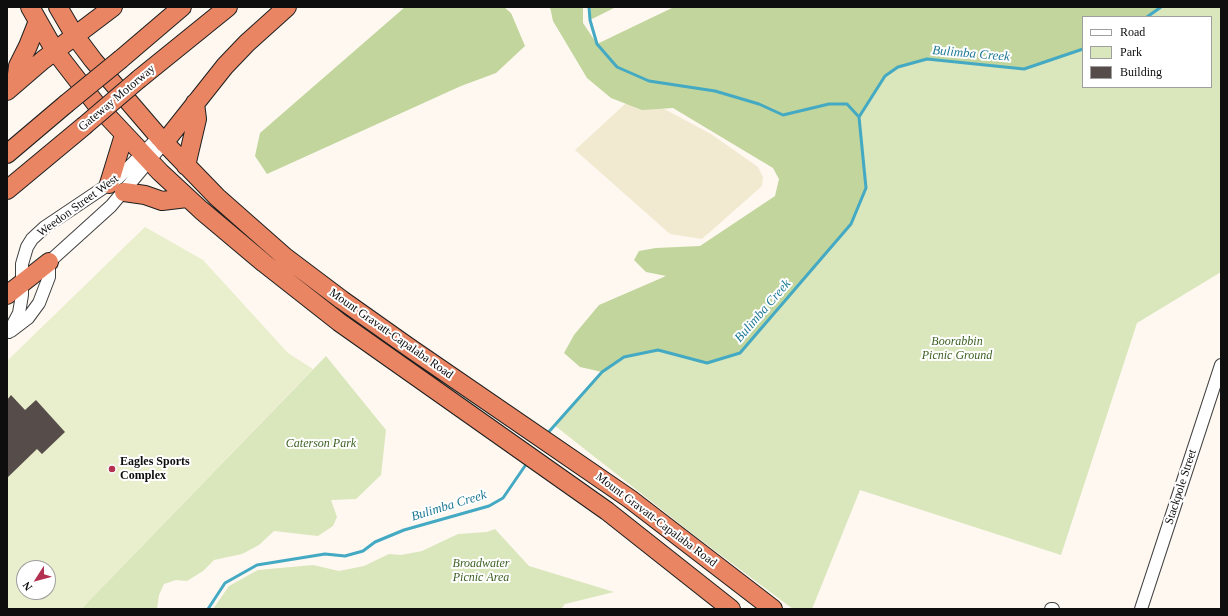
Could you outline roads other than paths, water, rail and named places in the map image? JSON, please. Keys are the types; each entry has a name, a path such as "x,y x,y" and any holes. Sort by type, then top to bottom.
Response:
{"highway":[{"name":"Mount Gravatt-Capalaba Road","path":"58,7 75,36 112,84 186,166 243,221 314,280 648,512 773,609"},
{"path":"85,7 107,11"},
{"path":"7,154 182,7"},
{"name":"Gateway Motorway","path":"7,190 228,7"},
{"path":"162,140 212,81 247,43 287,7"},
{"path":"11,87 55,50 107,11"},
{"name":"Mount Gravatt-Capalaba Road","path":"34,14 55,50 91,98 124,135 187,198 258,259 333,317 558,475 632,529 732,609"},
{"path":"11,87 18,66 28,46 34,14"},
{"path":"186,166 197,119 194,104"},
{"path":"124,135 117,188 162,201 187,198"},
{"path":"7,295 49,262"}],"street":[{"name":"Weedon Street West","path":"8,333 28,318 39,304 49,277 49,262 96,221 117,188 162,140"},
{"name":"Weedon Street West","path":"8,333 19,313 24,255 32,239 45,227 117,188"},
{"name":"Stackpole Street","path":"1141,609 1221,365"}],"waterway":[{"path":"589,7 590,20 597,44 617,67 649,81 715,91 759,104 783,115 829,104 847,104 859,117"},
{"name":"Bulimba Creek","path":"1148,16 1161,7"},
{"name":"Bulimba Creek","path":"546,435 602,372 624,357 658,350 707,363 740,353 851,224 866,188 859,117 885,76 898,67 927,59 1024,69 1082,49"},
{"name":"Bulimba Creek","path":"208,609 225,583 257,565 325,554 345,556 363,551 375,542 404,530 489,506 503,498 527,463"}],"place":[{"name":"Eagles Sports Complex","path":"112,469"}],"park label":[{"name":"Boorabbin Picnic Ground","path":"957,349"},
{"name":"Caterson Park","path":"321,444"},
{"name":"Broadwater Picnic Area","path":"481,571"}]}
